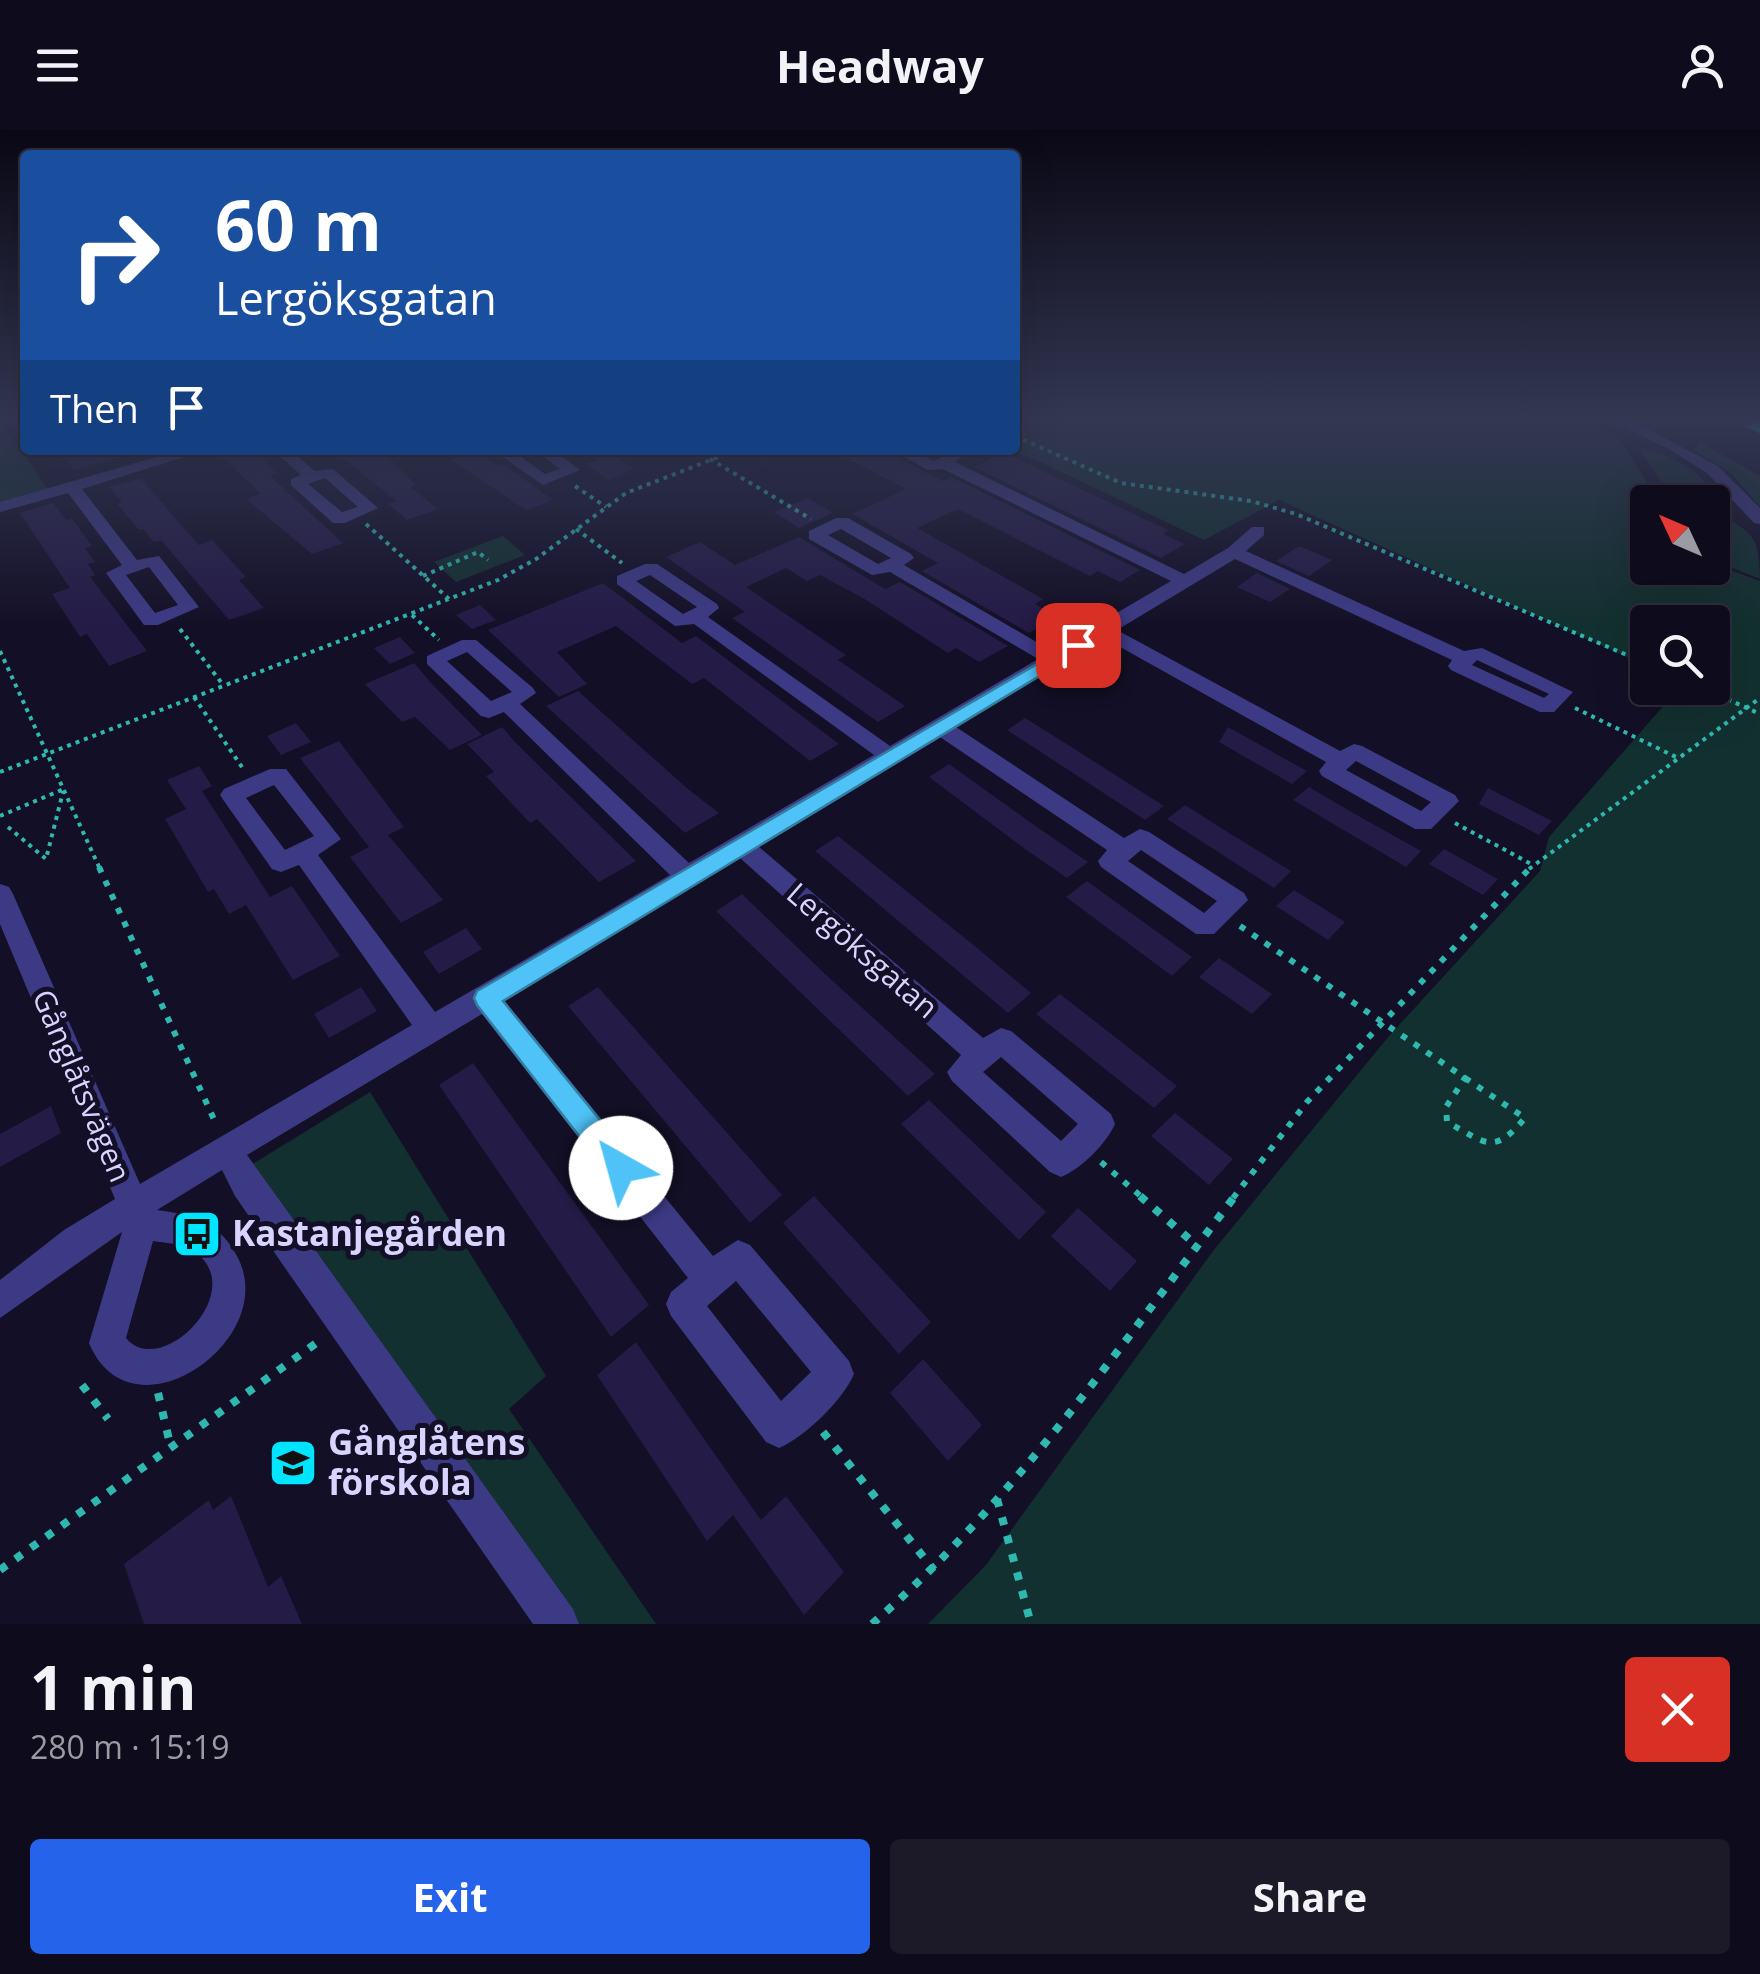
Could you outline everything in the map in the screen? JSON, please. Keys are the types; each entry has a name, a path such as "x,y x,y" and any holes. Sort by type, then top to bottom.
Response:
{"street":[{"path":"0,508 70,488"},
{"path":"73,488 133,566"},
{"path":"303,488 339,519 370,508 346,488"},
{"path":"1004,488 1185,581"},
{"path":"1734,488 1760,519"},
{"path":"828,529 842,522 905,558 890,565 1053,660"},
{"path":"0,1300 76,1242 137,1215 229,1152 1234,552 1258,532"},
{"path":"1234,552 1466,660 1458,666 1547,708 1556,699"},
{"path":"153,560 190,607 151,621 115,573 133,566 153,560"},
{"path":"638,574 652,568 710,608 695,616 891,757"},
{"path":"1103,630 1342,761 1330,771 1423,823 1435,812"},
{"path":"470,644 526,693 506,702 489,711 434,660 470,644"},
{"path":"506,702 688,877"},
{"path":"941,726 1125,850"},
{"path":"278,774 328,839 303,852 280,863 232,795 278,774"},
{"path":"1140,838 1235,900 1205,927 1110,861 1125,850 1140,838"},
{"name":"Lergöksgatan","path":"742,846 982,1056"},
{"path":"303,852 432,1030"},
{"name":"Gånglåtsvägen","path":"0,894 137,1215"},
{"path":"486,998 710,1280"},
{"path":"1002,1040 1100,1124 1061,1162 962,1072 982,1056 1002,1040"},
{"path":"229,1152 246,1185 558,1624"},
{"path":"137,1215 197,1234 222,1257 230,1274 228,1304 221,1322 187,1354 152,1369 128,1368 114,1357 107,1343 137,1215"},
{"path":"738,1257 836,1374 779,1429 683,1304 710,1280 738,1257"}],"path":[{"path":"577,488 606,507"},
{"path":"0,772 520,569 637,488"},
{"path":"758,488 828,529"},
{"path":"1155,488 1252,501 1286,511 1630,656"},
{"path":"354,514 449,599"},
{"path":"576,529 638,574"},
{"path":"423,576 478,552 488,560"},
{"path":"412,614 452,651"},
{"path":"168,615 224,686"},
{"path":"0,650 229,1152"},
{"path":"194,697 254,784"},
{"path":"872,1624 934,1570 1042,1448 1306,1102 1382,1021 1533,865 1760,698"},
{"path":"1556,699 1676,757"},
{"path":"1730,699 1760,714"},
{"path":"0,816 64,789"},
{"path":"8,828 46,859 64,789"},
{"path":"1435,812 1533,865"},
{"path":"1220,914 1466,1077 1525,1118 1504,1142 1490,1145 1447,1122 1446,1108 1466,1077"},
{"path":"1080,1144 1196,1245"},
{"path":"0,1570 344,1323"},
{"path":"152,1369 172,1448"},
{"path":"82,1386 108,1419"},
{"path":"803,1406 934,1570"},
{"path":"997,1499 1032,1624"}],"green space":[{"path":"0,488 48,489 0,503"},
{"path":"1094,488 1630,488 1630,585 1730,585 1730,570 1760,581 1760,1624 928,1624 986,1565 1213,1251 1389,1036 1540,871 1549,837 1664,705 1730,705 1730,605 1630,605 1630,658 1279,500 1204,540"},
{"path":"1744,488 1760,488 1760,507"},
{"path":"1730,521 1751,535 1758,552 1760,579 1730,567"},
{"path":"503,536 525,555 456,582 434,562"},
{"path":"370,1092 546,1376 509,1409 656,1624 571,1624 249,1166"}],"building":[{"path":"110,488 149,488 199,545 212,540 246,577 239,580 264,608 229,620 161,540 154,542 143,529 139,530 117,504 122,502"},
{"path":"255,488 283,488 343,543 312,554 246,499 261,494"},
{"path":"380,488 411,488 438,509 407,520 388,504 396,501"},
{"path":"493,488 536,488 553,500 526,510"},
{"path":"973,488 1140,570 1120,582 1098,571 1090,576 958,509 917,528 1043,599 1035,604 1058,617 1029,633 922,571 938,563 852,514 906,489"},
{"path":"1017,488 1078,488 1168,530 1163,534 1185,544 1161,558"},
{"path":"808,498 833,513 799,528 774,512"},
{"path":"53,503 66,520 72,518 92,546 85,548 95,562 88,564 95,575 90,577 147,651 109,666 87,634 80,637 52,594 70,588 20,513"},
{"path":"799,537 885,589 900,582 1008,646 979,662 956,648 948,653 820,575 807,581 786,568 746,587 846,655 838,660 905,706 878,722 732,618 745,612 666,557 700,542 735,565"},
{"path":"1299,546 1332,560 1309,576 1276,561"},
{"path":"1257,573 1290,589 1270,602 1237,587"},
{"path":"603,583 682,643 696,636 839,744 810,761 704,678 692,684 616,626 557,652 587,684 559,697 488,630"},
{"path":"480,605 496,620 472,629 456,615"},
{"path":"400,637 415,653 390,664 374,648"},
{"path":"414,663 482,735 450,750 415,717 402,722 365,684"},
{"path":"578,691 719,813 685,833 546,706"},
{"path":"1025,718 1164,806 1145,820 1007,730"},
{"path":"296,723 311,742 281,755 267,736"},
{"path":"502,727 636,861 599,882 537,819 530,823 486,776 494,772 467,744"},
{"path":"1228,727 1307,771 1292,784 1219,742"},
{"path":"339,741 404,827 388,835 443,900 401,923 350,857 369,847 300,758"},
{"path":"949,764 1088,862 1067,878 1025,849 929,777"},
{"path":"199,766 212,786 202,791 270,897 292,886 340,956 293,980 246,905 229,914 214,889 208,892 165,819 186,809 167,780"},
{"path":"1309,787 1421,851 1406,867 1293,800"},
{"path":"1488,788 1552,821 1539,835 1479,804"},
{"path":"1185,805 1291,871 1274,888 1167,819"},
{"path":"838,836 1031,993 1008,1013 815,851"},
{"path":"1444,849 1498,879 1483,895 1429,864"},
{"path":"1087,881 1192,957 1172,976 1066,897"},
{"path":"1294,890 1345,922 1328,940 1276,906"},
{"path":"742,894 935,1074 908,1096 716,911"},
{"path":"466,928 482,949 439,974 423,952"},
{"path":"1219,958 1272,994 1252,1014 1199,977"},
{"path":"361,987 377,1011 329,1038 314,1014"},
{"path":"598,987 782,1195 750,1223 568,1006"},
{"path":"1060,994 1177,1086 1154,1108 1036,1014"},
{"path":"473,1063 649,1305 611,1337 439,1085"},
{"path":"929,1100 1046,1212 1019,1240 901,1124"},
{"path":"51,1106 61,1133 0,1167 0,1134"},
{"path":"1175,1113 1233,1159 1209,1185 1151,1136"},
{"path":"814,1196 931,1322 899,1354 783,1223"},
{"path":"1078,1208 1137,1261 1110,1291 1051,1236"},
{"path":"636,1342 761,1520 786,1496 844,1572 804,1615 733,1515 707,1541 597,1375"},
{"path":"923,1359 982,1425 948,1461 890,1393"},
{"path":"231,1496 268,1587 281,1576 302,1624 144,1624 124,1564 209,1500 213,1510"}],"place":[{"name":"Kastanjegården","path":"197,1234"},
{"name":"Gånglåtens förskola","path":"293,1463"}],"route":[{"path":"621,1168 486,998 1078,645"}]}
